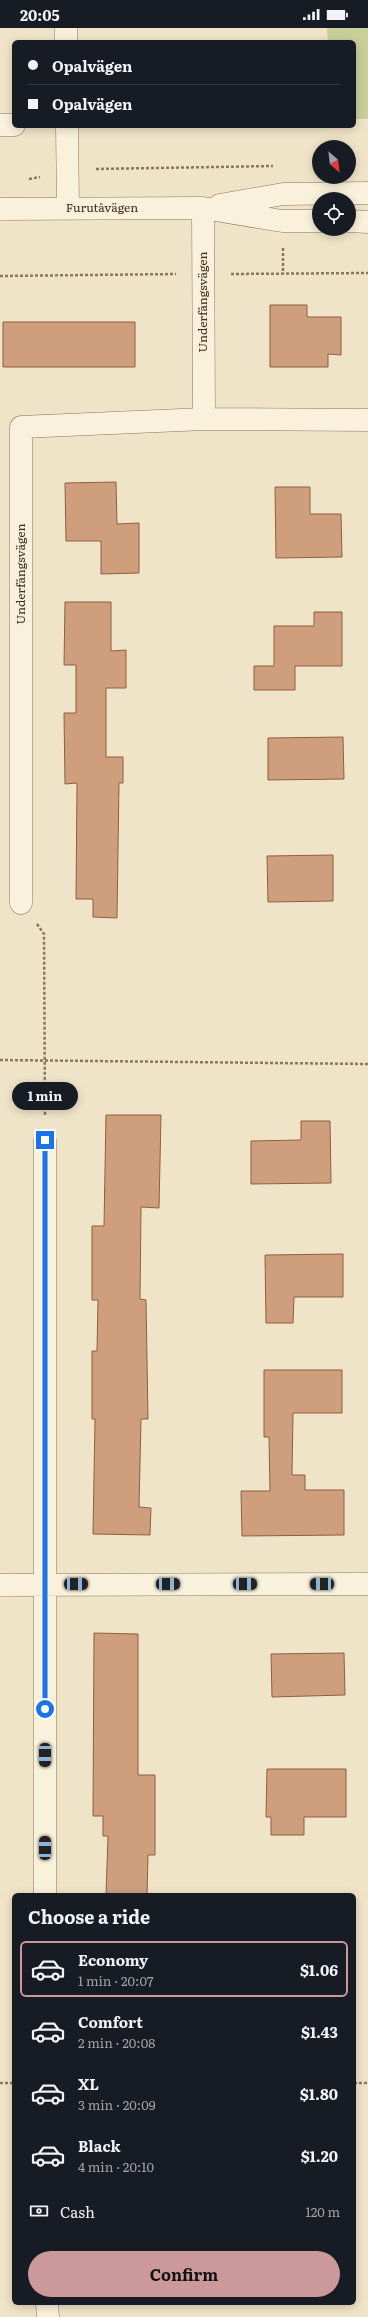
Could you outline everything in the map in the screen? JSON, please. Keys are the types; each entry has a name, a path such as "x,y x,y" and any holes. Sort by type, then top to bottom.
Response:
{"street":[{"path":"66,28 66,40"},
{"path":"0,125 12,124"},
{"path":"67,128 68,208"},
{"name":"Furutåvägen","path":"203,208 283,194 368,193"},
{"name":"Furutåvägen","path":"0,209 203,208 282,221 312,221"},
{"name":"Underfångsvägen","path":"203,208 204,419"},
{"path":"356,222 368,222"},
{"name":"Underfångsvägen","path":"21,903 21,427 204,419 368,420"},
{"path":"45,1140 45,1893"},
{"path":"0,1585 368,1584"},
{"path":"48,2305 48,2317"}],"path":[{"path":"23,181 67,169 275,166"},
{"path":"21,903 44,934 43,1061 45,1140"},
{"path":"0,1060 368,1064"},
{"path":"0,2083 12,2083"},
{"path":"356,2083 368,2083"}],"green space":[{"path":"327,28 368,28 368,119 356,119 356,40 328,40"}],"building":[{"path":"270,305 307,305 307,317 341,317 341,355 328,354 328,367 270,367"},
{"path":"3,322 135,322 135,367 3,367"},
{"path":"116,482 117,524 139,523 139,573 101,574 101,541 66,541 65,483"},
{"path":"275,487 310,487 310,514 341,514 342,557 276,558"},
{"path":"65,602 111,602 111,651 126,650 126,688 106,688 106,757 123,757 123,783 119,783 117,918 93,917 93,899 76,899 77,783 65,784 64,713 76,713 76,665 64,665"},
{"path":"314,612 342,612 342,666 295,666 295,690 254,690 254,666 274,666 274,626 314,626"},
{"path":"343,737 344,779 268,780 268,738"},
{"path":"333,855 333,901 268,902 267,856"},
{"path":"106,1115 161,1115 159,1208 141,1207 140,1299 146,1300 148,1419 141,1419 139,1507 151,1508 150,1535 93,1534 95,1419 92,1419 92,1351 97,1351 98,1300 92,1300 92,1226 104,1226"},
{"path":"301,1121 330,1121 331,1183 251,1184 251,1141 301,1140"},
{"path":"343,1254 343,1297 294,1297 293,1323 266,1323 265,1255"},
{"path":"264,1370 342,1370 342,1413 293,1413 292,1475 305,1475 305,1490 344,1490 344,1535 242,1536 241,1491 270,1491 269,1437 264,1437"},
{"path":"94,1633 138,1634 138,1775 155,1775 155,1855 148,1855 147,1893 106,1893 108,1836 103,1836 103,1816 93,1816"},
{"path":"344,1653 345,1695 272,1697 271,1654"},
{"path":"267,1769 346,1769 346,1817 304,1817 304,1835 271,1835 271,1817 266,1817"}],"route":[{"path":"45,1140 45,1709"}]}
